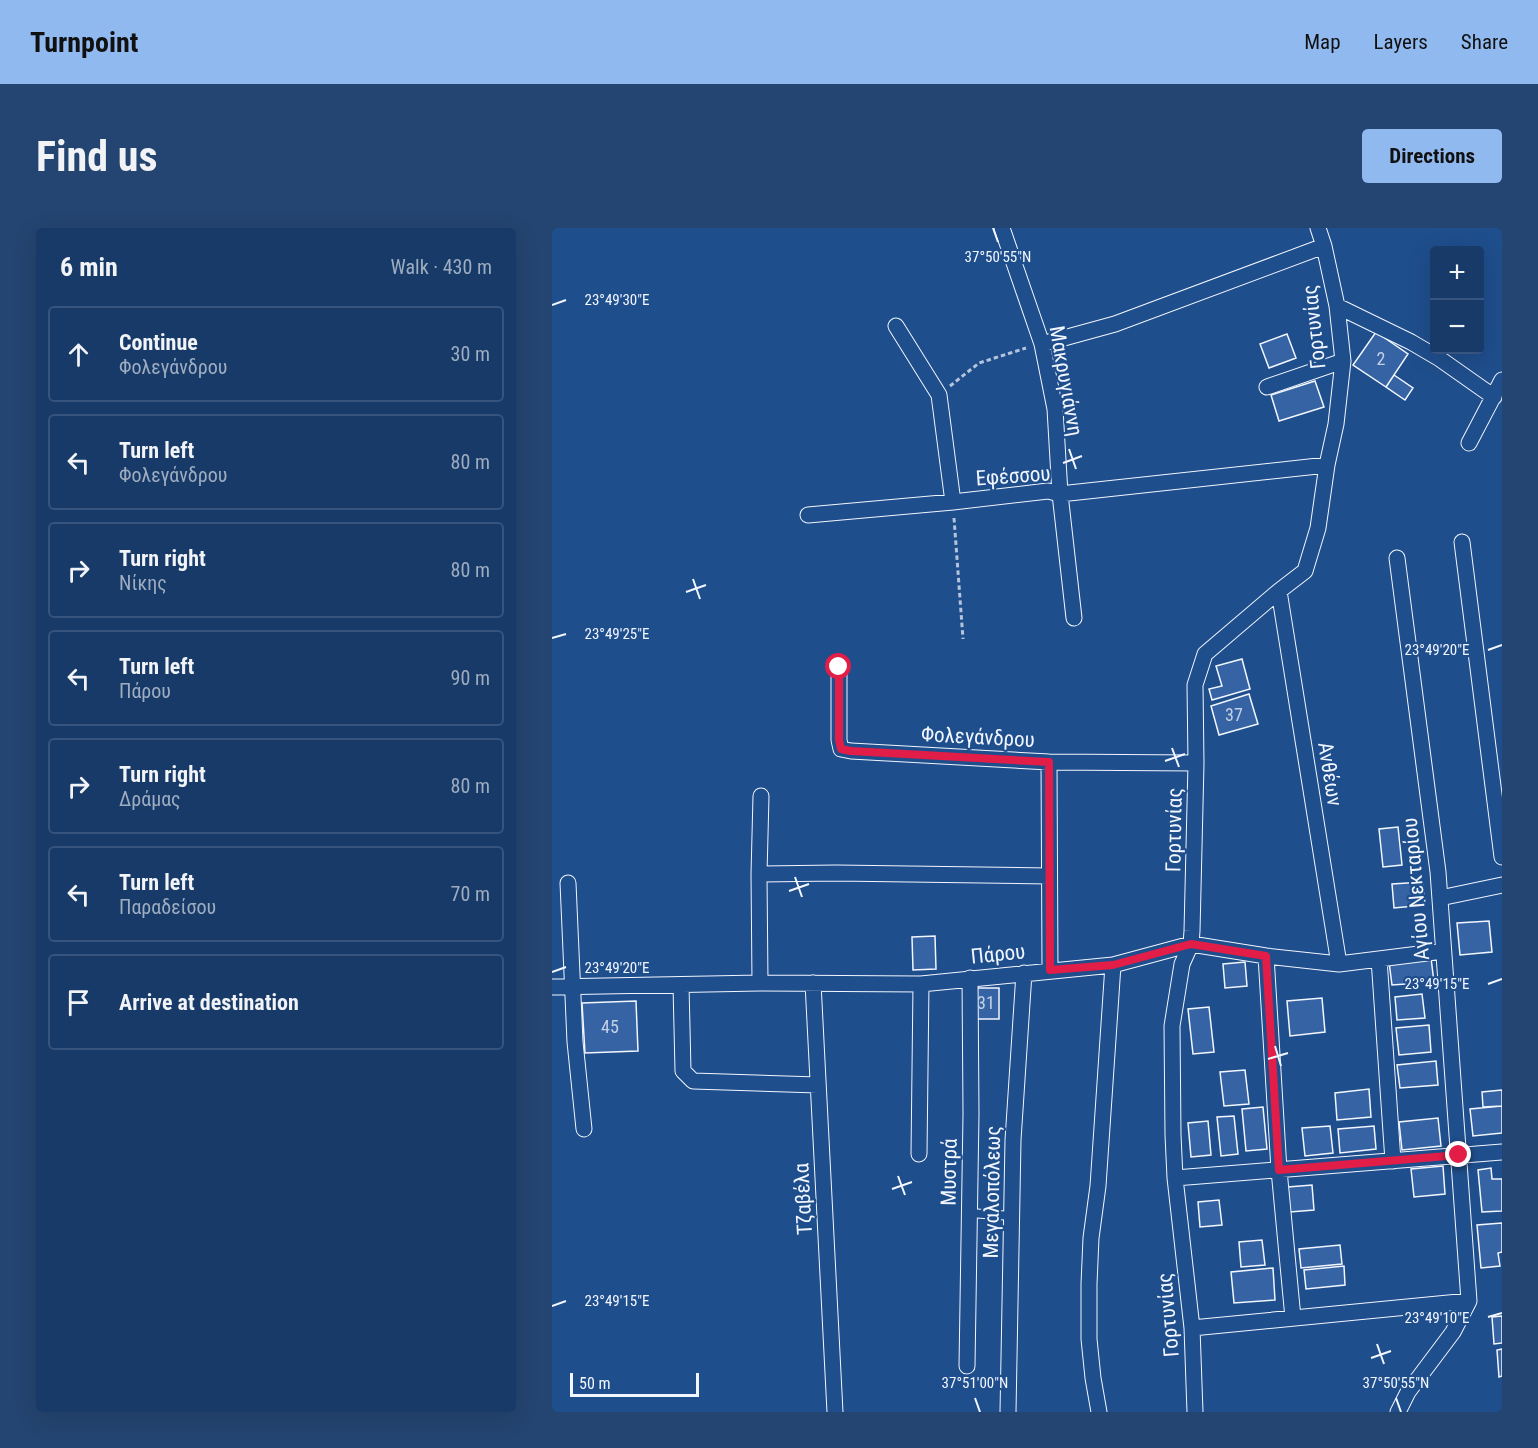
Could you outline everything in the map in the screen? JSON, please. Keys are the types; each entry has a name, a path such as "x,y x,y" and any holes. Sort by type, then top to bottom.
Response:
{"street":[{"name":"Μακρυγιάννη","path":"1002,228 1042,344 1054,409 1060,494 1074,618"},
{"name":"Γορτυνίας","path":"1195,1412 1192,1328 1175,1178 1172,1026 1182,964 1191,944 1192,932 1196,763 1195,685 1205,654 1305,571 1318,528 1336,424 1342,361 1336,306 1318,228"},
{"path":"1042,344 1115,324 1324,246"},
{"path":"1336,306 1411,342 1440,359 1494,397"},
{"path":"896,326 939,394 953,502"},
{"path":"1268,387 1342,361"},
{"path":"1469,443 1502,380"},
{"name":"Εφέσσου","path":"808,515 1048,491 1060,494 1328,465"},
{"path":"1462,542 1502,857"},
{"name":"Αγίου Νεκταρίου","path":"1396,558 1438,872 1469,1301"},
{"name":"Ανθέων","path":"1279,591 1339,964"},
{"name":"Φολεγάνδρου","path":"839,667 841,749 1049,762 1196,763"},
{"path":"1049,762 1050,970"},
{"path":"760,983 761,796"},
{"path":"759,874 1049,876"},
{"path":"568,883 575,1042 584,1129"},
{"path":"1440,898 1502,885"},
{"name":"Πάρου","path":"552,987 760,983 921,984 1113,965 1191,944 1266,956 1339,964 1443,951"},
{"path":"1266,956 1279,1170 1293,1318"},
{"path":"1379,959 1393,1161"},
{"path":"1099,1412 1089,1340 1089,1293 1091,1238 1098,1185 1113,965"},
{"name":"Μεγαλοπόλεως","path":"1008,1412 1013,1140 1024,973"},
{"name":"Μυστρά","path":"967,1366 971,1114 970,978"},
{"name":"Τζαβέλα","path":"813,983 835,1412"},
{"path":"919,1154 921,984"},
{"path":"681,985 683,1071 693,1081 818,1085"},
{"path":"1175,1178 1502,1152"},
{"path":"1192,1328 1469,1301"},
{"path":"1398,1412 1408,1392 1453,1332 1469,1301"}],"lane":[{"path":"970,1213 1012,1216"}],"path":[{"path":"939,394 979,363 1042,344"},
{"path":"953,502 963,639"}],"building":[{"path":"1376,332 1408,354 1386,387 1353,365"},
{"path":"1287,334 1296,358 1269,368 1260,344"},
{"path":"1394,375 1413,388 1405,400 1386,387"},
{"path":"1315,381 1324,407 1279,421 1271,395"},
{"path":"1242,659 1250,689 1212,700 1209,689 1222,686 1216,666"},
{"path":"1249,694 1258,724 1219,735 1211,706"},
{"path":"1398,827 1402,865 1383,867 1379,829"},
{"path":"1423,882 1425,905 1394,908 1392,884"},
{"path":"1489,921 1492,952 1460,955 1457,923"},
{"path":"935,936 936,969 913,970 912,937"},
{"path":"1431,958 1434,982 1392,985 1389,962"},
{"path":"1245,962 1247,986 1225,988 1223,964"},
{"path":"974,988 999,988 999,1019 974,1019"},
{"path":"1422,994 1425,1018 1397,1020 1395,997"},
{"path":"1322,998 1325,1032 1290,1036 1287,1001"},
{"path":"636,1001 638,1051 585,1053 582,1003"},
{"path":"1209,1007 1214,1052 1193,1054 1188,1009"},
{"path":"1429,1025 1431,1052 1399,1055 1396,1028"},
{"path":"1436,1061 1438,1085 1400,1088 1397,1065"},
{"path":"1245,1070 1249,1104 1224,1106 1220,1072"},
{"path":"1369,1089 1371,1117 1337,1120 1335,1093"},
{"path":"1502,1090 1502,1106 1483,1107 1482,1092"},
{"path":"1502,1106 1502,1133 1473,1136 1470,1109"},
{"path":"1263,1107 1267,1149 1246,1151 1242,1109"},
{"path":"1234,1116 1238,1154 1221,1156 1217,1117"},
{"path":"1438,1118 1441,1146 1402,1150 1399,1122"},
{"path":"1208,1121 1211,1155 1191,1157 1188,1123"},
{"path":"1330,1126 1333,1153 1305,1156 1302,1128"},
{"path":"1374,1126 1376,1149 1340,1153 1338,1129"},
{"path":"1443,1166 1445,1194 1414,1197 1411,1169"},
{"path":"1491,1168 1492,1179 1502,1179 1502,1211 1482,1212 1478,1170"},
{"path":"1312,1185 1314,1210 1290,1212 1288,1187"},
{"path":"1219,1200 1222,1225 1200,1227 1198,1202"},
{"path":"1502,1223 1502,1252 1498,1253 1500,1266 1481,1268 1477,1225"},
{"path":"1262,1240 1265,1265 1241,1267 1239,1242"},
{"path":"1340,1245 1342,1264 1301,1268 1299,1249"},
{"path":"1344,1266 1345,1285 1306,1289 1304,1270"},
{"path":"1273,1268 1275,1300 1234,1303 1231,1272"},
{"path":"1502,1316 1502,1343 1494,1344 1492,1317"},
{"path":"1502,1349 1502,1376 1499,1377 1497,1350"}],"route":[{"path":"839,667 841,749 1049,762 1050,970 1113,965 1191,944 1266,956 1279,1170 1459,1155"}]}
